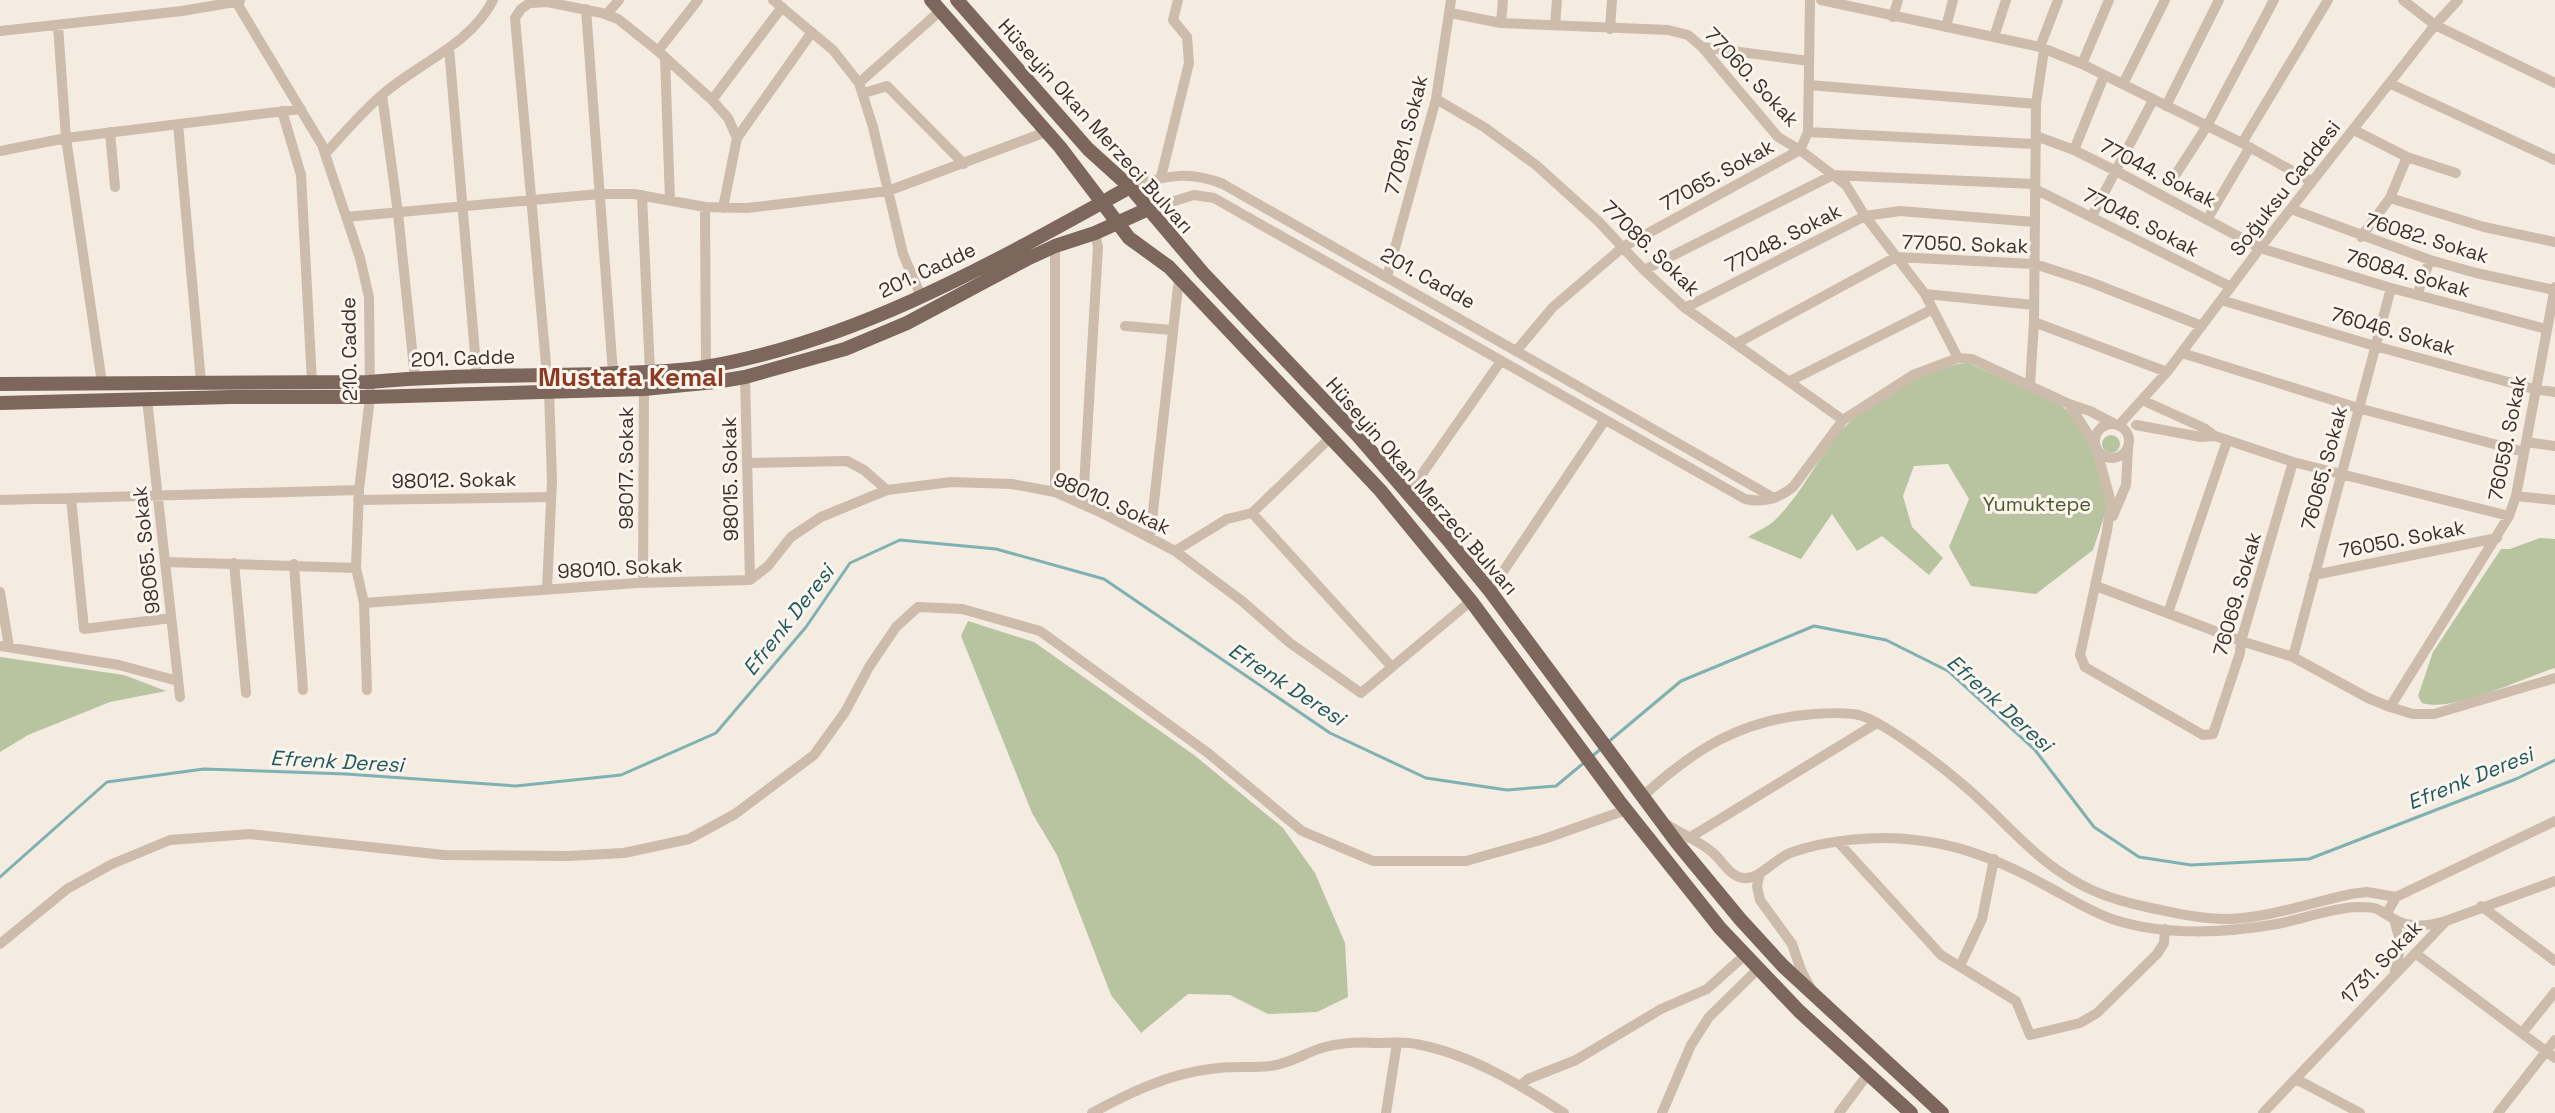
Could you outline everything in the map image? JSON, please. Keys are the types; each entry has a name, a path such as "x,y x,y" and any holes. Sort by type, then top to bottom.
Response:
{"main road":[{"name":"Hüseyin Okan Merzeci Bulvarı","path":"957,0 1088,149 1130,187 1203,273 1358,436 1408,494 1490,591 1661,821 1740,919 1783,966 1942,1113"},
{"name":"Hüseyin Okan Merzeci Bulvarı","path":"935,5 1046,132 1129,238 1169,267 1380,490 1471,601 1623,805 1744,955 1799,1011 1911,1113"},
{"name":"201. Cadde","path":"0,384 369,382 415,378 650,373 706,366 837,332 959,278 1130,187"},
{"name":"201. Cadde","path":"0,403 370,397 644,389 745,377 845,349 907,323 1027,258 1095,233 1148,209"}],"street":[{"path":"325,154 382,94 416,68 449,48 484,18 493,0"},
{"path":"511,0 520,9"},
{"path":"607,15 619,0"},
{"path":"670,200 661,54 698,0"},
{"path":"1161,177 1189,63 1187,38 1173,20 1178,0"},
{"name":"77081. Sokak","path":"1387,277 1436,99 1450,13 1450,0"},
{"path":"1502,23 1503,0"},
{"path":"1555,25 1557,0"},
{"path":"1610,29 1612,0"},
{"path":"1800,150 1808,132 1810,0"},
{"path":"1821,0 1848,3 1893,17 2042,49 2082,64 2123,84 2246,145 2312,182"},
{"path":"1893,17 1898,0"},
{"path":"1946,27 1953,0"},
{"path":"1994,37 2006,0"},
{"path":"2030,385 2034,322 2036,104 2042,49 2058,0"},
{"path":"2082,64 2109,0"},
{"path":"2123,84 2165,0"},
{"path":"2166,106 2219,0"},
{"path":"2208,218 2246,145 2328,0"},
{"path":"2403,0 2435,26 2555,82"},
{"name":"Soğuksu Caddesi","path":"2116,424 2167,372 2260,248 2458,0"},
{"path":"0,31 58,26 238,1"},
{"name":"210. Cadde","path":"238,1 325,154 360,258 369,297 370,397 358,495 356,568 364,603 367,690"},
{"path":"547,375 515,18 520,9 532,1 548,2 586,9 618,19 712,100 728,118 737,138"},
{"path":"2176,174 2207,126 2271,1"},
{"path":"712,100 778,3 833,50 861,88 903,254 921,296"},
{"path":"861,88 935,5"},
{"path":"586,9 613,373"},
{"name":"77060. Sokak","path":"1450,13 1502,23 1668,30 1688,35 1702,47 1778,137 1800,150 1846,185 1865,216 1925,294 1931,310 1958,358"},
{"path":"58,26 66,138 102,383"},
{"path":"723,208 737,138 812,32"},
{"path":"1702,47 1809,61"},
{"path":"449,48 477,377"},
{"path":"2074,150 2104,76"},
{"path":"2391,84 2555,160"},
{"path":"1809,85 2036,104"},
{"path":"861,88 887,86 964,164"},
{"path":"382,94 398,213 415,378"},
{"name":"77086. Sokak","path":"1436,99 1484,127 1536,165 1598,221 1644,270 1685,308 1843,420"},
{"path":"2092,216 2152,100"},
{"path":"0,151 66,138 301,109"},
{"path":"282,111 301,175 312,382"},
{"path":"178,124 201,382"},
{"path":"2354,130 2407,157 2456,173"},
{"path":"110,132 115,187"},
{"path":"346,217 599,194 642,195 705,207 747,208 888,191 1046,132"},
{"name":"77044. Sokak","path":"1808,132 2036,140 2074,150 2208,218 2260,248"},
{"name":"77065. Sokak","path":"1517,350 1553,307 1623,247 1800,150"},
{"path":"2361,237 2390,198 2407,157"},
{"name":"201. Cadde","path":"1130,187 1174,175 1205,177 1223,184 1774,498"},
{"path":"1644,270 1833,175 2035,186"},
{"name":"77046. Sokak","path":"2035,186 2231,287"},
{"path":"642,195 650,373"},
{"name":"201. Cadde","path":"1148,209 1194,195 1214,198 1733,494 1758,502 1774,498"},
{"path":"2390,198 2484,227 2555,242"},
{"path":"705,207 706,366"},
{"name":"76082. Sokak","path":"2291,209 2361,237 2430,260 2476,273 2555,288"},
{"name":"77048. Sokak","path":"1685,308 1865,216 1900,211 2035,222"},
{"path":"1083,504 1098,247 1095,233"},
{"path":"1055,246 1055,492"},
{"name":"76084. Sokak","path":"2260,248 2391,288 2546,329"},
{"name":"77050. Sokak","path":"1737,343 1896,257 2035,264 2090,282 2202,326"},
{"path":"2417,295 2430,260"},
{"path":"1150,538 1179,278"},
{"name":"76065. Sokak","path":"2293,657 2391,288"},
{"name":"76059. Sokak","path":"2390,707 2509,516 2516,496 2535,389 2550,344 2546,329 2555,288"},
{"path":"1925,294 2034,305"},
{"name":"76046. Sokak","path":"2221,300 2375,346 2535,389 2555,392"},
{"path":"1790,381 1931,310"},
{"path":"2034,322 2167,372"},
{"path":"1125,326 1172,330"},
{"path":"2182,352 2358,408 2525,447 2555,446"},
{"path":"1774,498 1793,487 1843,420 1913,375 1958,358 1972,359 2069,404 2132,429 2201,437 2215,436"},
{"path":"1408,494 1501,362"},
{"name":"98015. Sokak","path":"745,377 750,580"},
{"name":"98017. Sokak","path":"644,389 644,583"},
{"path":"547,589 551,497 549,391"},
{"name":"98065. Sokak","path":"147,399 180,697"},
{"path":"2108,531 2126,485 2128,449 2142,400 2227,441 2293,462 2509,516"},
{"path":"2069,404 2096,448 2110,502 2108,531 2096,586 2241,641 2293,657 2368,698 2413,714 2434,714 2555,678"},
{"path":"1490,591 1605,420"},
{"path":"2096,448 2097,432 2101,427 2116,424"},
{"path":"1175,551 1227,519 1252,513 1330,438"},
{"path":"2168,613 2227,441"},
{"path":"2096,448 2108,458 2115,458 2128,449"},
{"path":"747,463 847,461 864,470 888,490"},
{"name":"76069. Sokak","path":"2096,586 2080,655 2085,667 2204,735 2213,734 2240,653 2241,641 2293,462"},
{"name":"98010. Sokak","path":"364,603 644,583 750,580 768,566 791,537 821,517 888,490 951,482 1012,484 1055,492 1175,551 1242,601 1290,643 1360,693 1392,667"},
{"name":"98012. Sokak","path":"0,500 358,495 551,497"},
{"path":"2516,496 2555,500"},
{"path":"70,498 84,629 171,618"},
{"path":"1252,513 1392,667 1471,601"},
{"name":"76050. Sokak","path":"2314,575 2497,538"},
{"path":"166,562 294,564 356,568"},
{"path":"234,563 246,693"},
{"path":"294,564 303,690"},
{"path":"0,592 4,647 118,665 178,681"},
{"path":"0,944 67,889 112,864 170,840 250,834 444,855 568,856 624,853 689,839 735,814 814,754 845,712 869,667 896,627 918,607 962,609 1040,631 1208,753 1302,831 1373,861 1466,861 1544,838 1623,805"},
{"path":"1639,791 1712,742 1768,721 1830,713 1859,715 1877,723 1962,783 2045,863 2096,892 2126,902 2187,916 2229,919 2351,894 2367,892 2396,897 2555,821"},
{"path":"1689,838 1877,723"},
{"path":"1661,821 1712,851 1734,875 1744,878 1760,873 1788,854 1865,839 1915,840 1968,850 1994,859 2116,920 2165,929 2222,931 2276,924 2354,907 2376,908 2417,927 2446,921"},
{"path":"1839,843 1941,955 2016,1001 2030,1035 2080,1023 2097,1013 2157,954 2164,943 2165,929"},
{"path":"1960,966 1982,919 1994,859"},
{"path":"1760,873 1757,886 1760,900 1792,944 1801,970 1815,996"},
{"name":"1731. Sokak","path":"2263,1113 2446,921 2481,906 2555,881"},
{"path":"2393,978 2399,962 2401,945 2390,916 2396,897"},
{"path":"2481,906 2555,961"},
{"path":"2415,953 2555,1058"},
{"path":"1521,1085 1528,1079 1576,1060 1660,1009 1707,989 1744,955"},
{"path":"1662,1113 1691,1046 1709,1017 1758,969"},
{"path":"2522,1033 2555,992"},
{"path":"2498,1113 2555,1040"},
{"path":"1092,1113 1176,1075 1211,1068 1270,1066 1294,1060 1325,1047 1357,1042 1413,1043 1435,1048 1468,1060 1521,1085 1564,1113"},
{"path":"1386,1113 1397,1043"},
{"path":"1839,1113 1868,1074"},
{"path":"2296,1079 2360,1113"}],"green space":[{"name":"Yumuktepe","path":"1968,363 2057,402 2069,412 2097,456 2107,508 2093,550 2036,594 1971,586 1949,547 1969,499 1948,464 1914,466 1903,496 1912,527 1943,558 1929,575 1882,536 1857,551 1832,514 1801,559 1748,537 1769,525 1784,511 1835,438 1860,413 1915,379 1934,371"},
{"path":"2107,435 2115,435 2120,440 2118,451 2107,453 2102,448 2102,440"},
{"path":"2540,538 2555,539 2555,668 2469,699 2435,705 2422,703 2418,696 2433,652 2501,549 2510,549"},
{"path":"968,621 1034,642 1194,755 1283,828 1315,873 1345,943 1348,997 1317,1012 1268,1014 1230,995 1188,994 1141,1033 1111,995 1057,855 1032,813 961,636"},
{"path":"0,657 124,675 166,691 110,702 28,735 0,752"}],"waterway":[{"name":"Efrenk Deresi","path":"0,877 107,782 204,769 346,774 516,786 621,775 716,733 806,627 850,563 900,540 996,549 1104,579 1330,733 1426,778 1507,790 1556,786 1586,761"},
{"name":"Efrenk Deresi","path":"1607,743 1681,681 1814,626 1886,640 1948,671 2035,750 2094,827 2139,857 2191,865 2309,859 2516,779 2555,760"},
{"name":"Efrenk Deresi","path":"1591,757 1602,748"}],"district":[{"name":"Mustafa Kemal","path":"631,377"}]}
